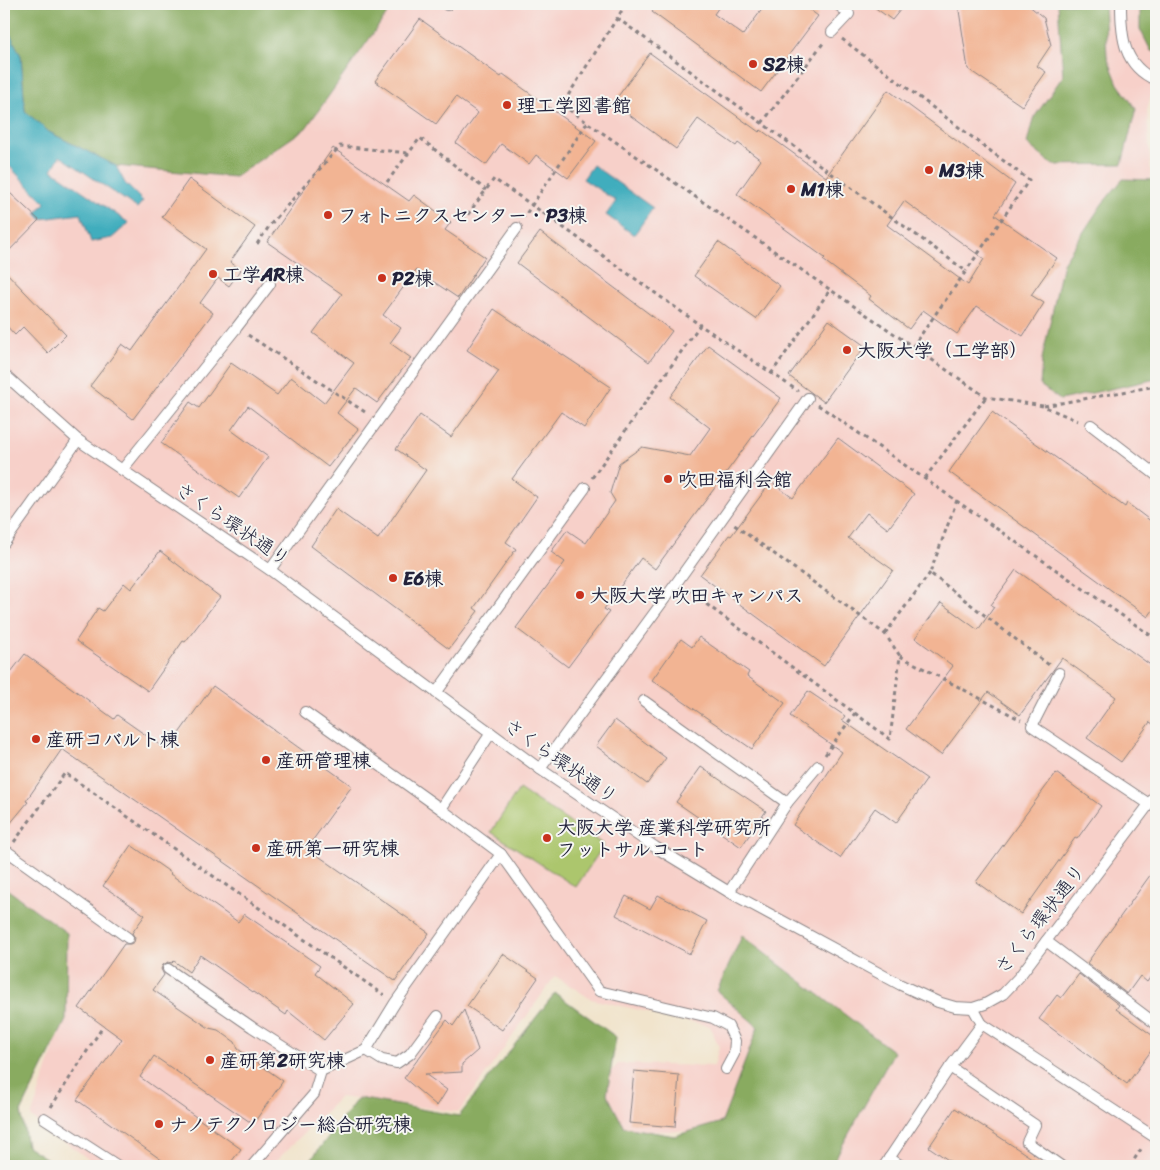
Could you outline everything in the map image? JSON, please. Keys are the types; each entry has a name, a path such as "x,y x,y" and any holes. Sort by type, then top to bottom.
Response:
{"lane":[{"path":"832,32 849,14 837,4"},
{"path":"1121,4 1121,30 1130,60 1144,75 1156,80"},
{"path":"270,570 379,422 517,228"},
{"path":"122,470 270,284"},
{"name":"さくら環状通り","path":"4,374 78,440 270,570 540,769 656,848 729,892 901,985 938,1002 955,1007 973,1008 1003,994 1046,942 1156,795"},
{"path":"540,769 677,582 808,398"},
{"path":"1091,425 1156,475"},
{"path":"4,542 78,440"},
{"path":"436,693 585,488"},
{"path":"1059,673 1032,726 1149,804"},
{"path":"644,701 787,803"},
{"path":"305,712 501,854 599,991 713,1018 728,1026 734,1041 734,1054 726,1069"},
{"path":"441,809 491,733"},
{"path":"729,892 787,803 818,766"},
{"path":"5,850 128,938"},
{"path":"252,1166 314,1094 321,1071 366,1050 394,1002 501,854"},
{"path":"1046,942 1156,1024"},
{"path":"168,969 252,1028 321,1071"},
{"path":"973,1008 982,1024 1154,1136"},
{"path":"366,1050 382,1060 397,1062 410,1054 438,1016"},
{"path":"902,1166 887,1162 950,1067 982,1024"},
{"path":"950,1067 1035,1125 1027,1142 1061,1166"},
{"path":"44,1118 118,1166"}],"path":[{"path":"626,4 562,106 986,397 1043,406 1091,425"},
{"path":"617,18 966,271"},
{"path":"762,123 832,32 1028,180 913,346"},
{"path":"532,205 588,123"},
{"path":"420,138 486,190"},
{"path":"420,138 387,182 408,153 420,138"},
{"path":"258,244 270,225 340,146 408,153"},
{"path":"463,221 494,179 700,325 957,500 1156,639"},
{"path":"771,374 830,290"},
{"path":"585,488 700,325"},
{"path":"237,327 379,422"},
{"path":"1043,406 1156,386"},
{"path":"925,478 986,397"},
{"path":"885,634 930,573 957,500"},
{"path":"723,517 885,634 900,656 1032,726"},
{"path":"930,573 1059,673"},
{"path":"677,582 890,739 900,656"},
{"path":"818,766 855,713"},
{"path":"5,850 65,773 394,1002"},
{"path":"44,1118 102,1028"},
{"path":"1130,1166 1154,1136"}],"shaded area":[{"name":"大阪大学 吹田キャンパス","path":"4,4 1156,4 1156,79 1147,110 1152,200 1156,215 1156,1166 723,1166 713,1139 683,1131 617,1131 594,1089 618,1064 714,1066 719,1047 710,1026 591,999 555,976 459,1112 340,1097 271,1166 98,1166 31,1117 57,1039 39,1003 4,982"}],"green space":[{"path":"4,4 394,4 306,128 235,177 116,166 49,132 25,111 21,56 4,24"},
{"path":"1058,4 1104,4 1107,56 1118,84 1136,109 1122,164 1053,165 1027,144 1033,119 1063,76"},
{"path":"1140,4 1156,4 1156,52 1151,51 1140,29"},
{"path":"1123,179 1156,180 1156,379 1060,400 1040,385 1042,359 1063,263 1102,204"},
{"name":"大阪大学 産業科学研究所 フットサルコート","path":"519,789 604,845 576,887 491,832"},
{"path":"4,887 67,933 66,1020 21,1112 27,1146 58,1166 4,1166"},
{"path":"742,936 894,1052 831,1166 306,1166 358,1098 459,1116 555,993 616,1037 607,1094 624,1127 674,1136 722,1122 758,1027 717,991"}],"water":[{"path":"4,26 7,28 21,56 25,111 49,132 116,166 125,183 143,201 137,208 60,156 52,170 129,223 112,238 91,242 81,214 41,219 36,213 45,203 8,165 4,169"},
{"path":"593,165 653,208 634,235 606,215 616,201 583,179"}],"building":[{"name":"S2棟","path":"658,4 721,4 714,14 743,35 766,4 802,4 818,16 761,92 652,12"},
{"path":"870,4 905,4 892,20"},
{"path":"958,4 1027,4 1044,18 1051,45 1037,66 1046,72 1022,106 968,69"},
{"name":"理工学図書館","path":"420,19 501,77 503,74 596,141 568,178 536,155 529,164 501,144 486,165 456,143 478,113 456,97 436,124 375,81"},
{"path":"650,53 759,132 761,130 826,177 888,90 1015,184 995,215 1057,258 1031,295 1044,303 1023,336 977,306 957,334 923,310 909,329 869,299 871,296 823,260 825,258 737,194 761,160 738,143 736,146 698,119 676,149 613,103","holes":["904,201 984,259 968,285 887,225"]},
{"path":"333,148 409,201 414,195 451,222 445,230 485,257 458,298 416,270 383,315 401,328 390,343 411,358 377,403 356,388 337,413 358,429 328,467 248,406 231,430 268,457 239,498 161,443 190,402 199,408 231,363 277,395 291,377 324,403 354,363 313,333 342,294 267,242"},
{"name":"工学AR棟","path":"189,179 255,227 230,262 241,270 229,286 218,278 200,303 213,313 133,419 90,386 122,344 132,351 206,249 162,217"},
{"path":"10,193 39,220 4,256 4,200"},
{"path":"540,232 672,331 649,362 517,263"},
{"path":"718,242 780,286 756,319 694,276"},
{"path":"4,270 66,335 48,353 23,327 15,335 4,323"},
{"path":"494,309 611,387 584,428 561,412 512,479 537,497 506,542 516,549 474,608 478,611 449,649 311,546 336,509 378,539 426,470 396,449 420,415 451,437 499,371 467,350"},
{"path":"829,320 865,346 824,402 789,376"},
{"name":"吹田福利会館","path":"708,345 781,398 655,569 641,558 604,609 609,612 568,667 516,628 565,562 551,552 567,530 586,543 615,501 610,493 619,463 642,447 690,456 710,428 670,397"},
{"path":"992,412 1125,507 1127,503 1156,525 1156,606 1148,617 949,472"},
{"path":"838,438 914,494 888,529 867,513 848,538 893,570 824,666 700,575 771,482 793,498"},
{"path":"160,551 220,597 185,642 183,641 148,691 76,641 98,608 103,611 124,583 131,589"},
{"path":"1016,570 1156,669 1156,726 1150,722 1121,762 1087,738 1116,697 1062,658 1020,715 988,692 941,755 906,729 953,666 915,638 941,603 978,630 994,607 991,605"},
{"path":"699,637 749,672 747,676 785,703 752,749 652,680 681,639 692,647"},
{"path":"25,654 114,719 117,715 167,750 213,686 352,786 307,848 429,933 395,981 62,749 26,801 28,802 4,831 4,681"},
{"path":"808,691 845,716 842,720 927,779 896,823 875,808 840,858 793,825 842,752 790,716"},
{"path":"615,720 666,758 647,784 596,746"},
{"path":"701,767 766,811 741,847 676,802"},
{"path":"1056,773 1101,806 1077,839 1075,838 1021,914 976,882"},
{"path":"131,845 238,922 244,914 320,966 315,973 354,1004 324,1040 288,1011 286,1015 200,955 189,972 174,961 163,965 161,969 164,975 153,990 209,1028 218,1030 235,1042 238,1049 283,1081 253,1124 154,1056 140,1077 241,1149 228,1166 170,1166 77,1100 122,1039 79,1008 124,944 134,942 135,938 132,933 145,915 103,886"},
{"path":"1156,867 1156,969 1147,982 1140,976 1127,994 1087,963"},
{"path":"658,895 707,921 690,954 616,915 626,896 650,909"},
{"path":"503,954 538,978 502,1030 467,1006"},
{"path":"1079,974 1119,1005 1116,1009 1156,1038 1156,1044 1127,1084 1039,1019 1057,995 1061,998"},
{"path":"464,1010 478,1050 462,1064 462,1072 425,1074 447,1090 437,1106 404,1078 447,1020 453,1026"},
{"path":"634,1071 679,1075 675,1127 629,1123"},
{"path":"955,1108 1044,1166 957,1166 929,1147"}],"place":[{"name":"S2棟","path":"753,64"},
{"name":"理工学図書館","path":"507,105"},
{"name":"M3棟","path":"929,170"},
{"name":"M1棟","path":"791,189"},
{"name":"フォトニクスセンター・P3棟","path":"328,215"},
{"name":"工学AR棟","path":"213,274"},
{"name":"P2棟","path":"382,278"},
{"name":"大阪大学（工学部）","path":"847,350"},
{"name":"吹田福利会館","path":"668,479"},
{"name":"E6棟","path":"393,578"},
{"name":"大阪大学 吹田キャンパス","path":"580,595"},
{"name":"産研コバルト棟","path":"36,739"},
{"name":"産研管理棟","path":"266,760"},
{"name":"大阪大学 産業科学研究所 フットサルコート","path":"547,838"},
{"name":"産研第一研究棟","path":"256,848"},
{"name":"産研第2研究棟","path":"210,1060"},
{"name":"ナノテクノロジー総合研究棟","path":"159,1124"}]}
